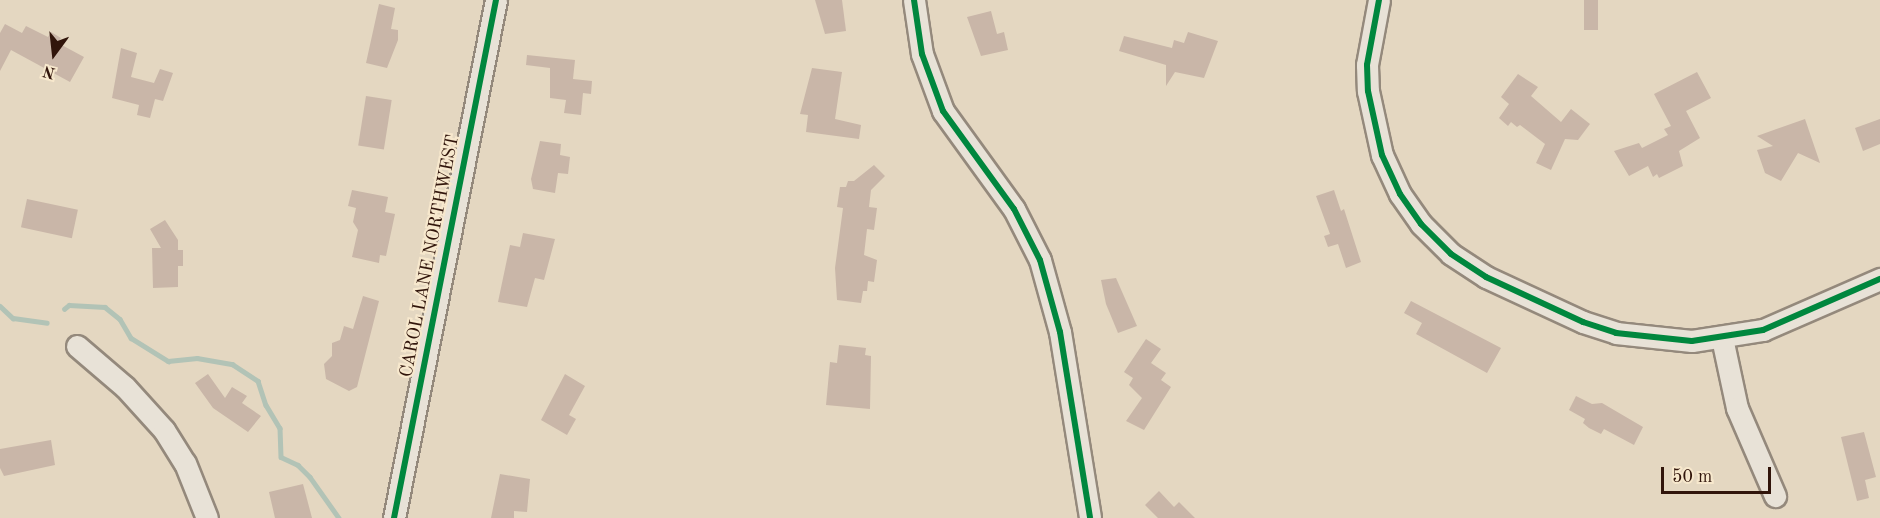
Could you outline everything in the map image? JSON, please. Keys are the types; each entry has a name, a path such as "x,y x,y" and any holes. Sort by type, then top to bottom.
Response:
{"street":[{"name":"CAROL LANE NORTHWEST","path":"394,518 496,0"},
{"path":"914,0 922,54 943,111 1014,209 1040,260 1060,332 1073,431 1090,518"},
{"path":"1379,0 1367,65 1371,113 1382,154 1400,194 1421,224 1451,254 1486,277 1583,322 1646,339 1722,338 1802,316 1880,279"},
{"path":"1722,338 1737,408 1775,496"},
{"path":"77,346 125,387 164,430 185,463 207,518"}],"building":[{"path":"815,0 842,0 846,31 825,34"},
{"path":"1584,0 1598,0 1598,30 1584,30"},
{"path":"379,4 395,8 391,29 398,30 398,40 387,68 366,63"},
{"path":"991,11 997,34 1004,32 1008,50 981,56 967,17"},
{"path":"5,24 22,33 26,26 48,37 51,32 61,38 58,43 84,57 70,82 11,50 0,71 0,33"},
{"path":"1188,32 1218,41 1204,78 1175,72 1166,86 1166,65 1119,51 1124,36 1172,48 1174,40 1184,43"},
{"path":"121,48 137,53 131,77 154,83 160,69 173,73 163,101 155,99 150,118 137,115 139,105 112,98"},
{"path":"527,55 575,60 573,79 592,81 591,94 583,93 581,115 564,113 566,100 550,98 550,68 526,65"},
{"path":"812,68 842,72 835,119 861,125 859,139 806,132 808,115 800,114"},
{"path":"1697,72 1711,98 1686,111 1700,138 1679,151 1683,166 1659,178 1657,174 1653,177 1648,166 1629,176 1614,151 1639,143 1642,148 1668,135 1664,129 1671,126 1654,94"},
{"path":"1518,74 1538,87 1531,96 1561,122 1571,109 1590,124 1578,140 1565,139 1551,170 1536,163 1545,144 1520,125 1517,127 1511,122 1508,126 1499,118 1509,104 1501,97"},
{"path":"366,96 392,100 384,149 358,145"},
{"path":"1805,119 1820,163 1798,153 1781,181 1765,173 1757,150 1773,146 1757,136"},
{"path":"1880,119 1880,144 1863,151 1855,128"},
{"path":"540,141 561,144 560,155 570,157 568,174 558,173 555,193 533,189 531,179"},
{"path":"874,165 885,176 871,190 869,207 877,208 874,230 867,229 864,255 877,260 874,282 868,281 867,291 863,291 861,303 837,300 835,268 843,208 837,207 840,187 846,187 848,181 854,181"},
{"path":"352,190 388,197 385,212 395,214 386,256 380,255 379,263 352,257 358,230 353,222 356,208 348,206"},
{"path":"1334,190 1341,211 1344,209 1361,262 1346,268 1338,244 1328,247 1324,236 1330,234 1316,196"},
{"path":"27,199 78,210 72,238 21,227"},
{"path":"165,220 178,240 178,250 183,250 183,266 178,266 178,287 153,288 152,248 161,248 150,229"},
{"path":"523,233 555,239 544,280 535,278 527,307 498,302 510,245 520,247"},
{"path":"1116,278 1137,326 1118,333 1106,304 1101,280"},
{"path":"363,296 379,301 357,387 349,391 326,379 324,364 332,356 332,343 340,340 344,326 353,329"},
{"path":"1411,301 1501,348 1487,373 1416,334 1422,323 1404,313"},
{"path":"1146,339 1161,349 1151,363 1166,373 1161,380 1171,387 1144,430 1126,421 1142,398 1129,385 1133,378 1124,372"},
{"path":"839,345 866,348 865,355 871,356 870,409 826,405 830,362 837,363"},
{"path":"208,374 225,398 232,387 247,396 242,403 261,416 248,432 213,408 195,383"},
{"path":"565,374 585,386 569,415 576,419 567,435 541,420"},
{"path":"1576,396 1592,404 1602,403 1643,427 1634,445 1604,429 1601,434 1583,423 1585,419 1569,410"},
{"path":"1864,432 1876,477 1865,480 1869,498 1857,501 1841,437"},
{"path":"51,440 55,465 4,476 0,468 0,449"},
{"path":"500,474 530,479 527,512 514,511 514,518 491,518"},
{"path":"303,484 312,518 275,518 269,492"},
{"path":"1159,491 1174,507 1179,502 1195,518 1158,518 1145,505"}],"waterway":[{"path":"64,309 69,305 105,307 120,319 131,338 168,361 197,358 232,364 258,381 266,405 280,428 281,457 298,465 310,477 339,518"},
{"path":"0,306 13,318 47,323"}],"cycle path":[{"path":"394,518 496,0"},
{"path":"914,0 922,54 943,111 1014,209 1040,260 1060,332 1090,518"},
{"path":"1379,0 1367,65 1368,91 1382,155 1400,194 1421,224 1451,254 1486,277 1583,322 1616,333 1692,341 1763,330 1880,279"}]}
